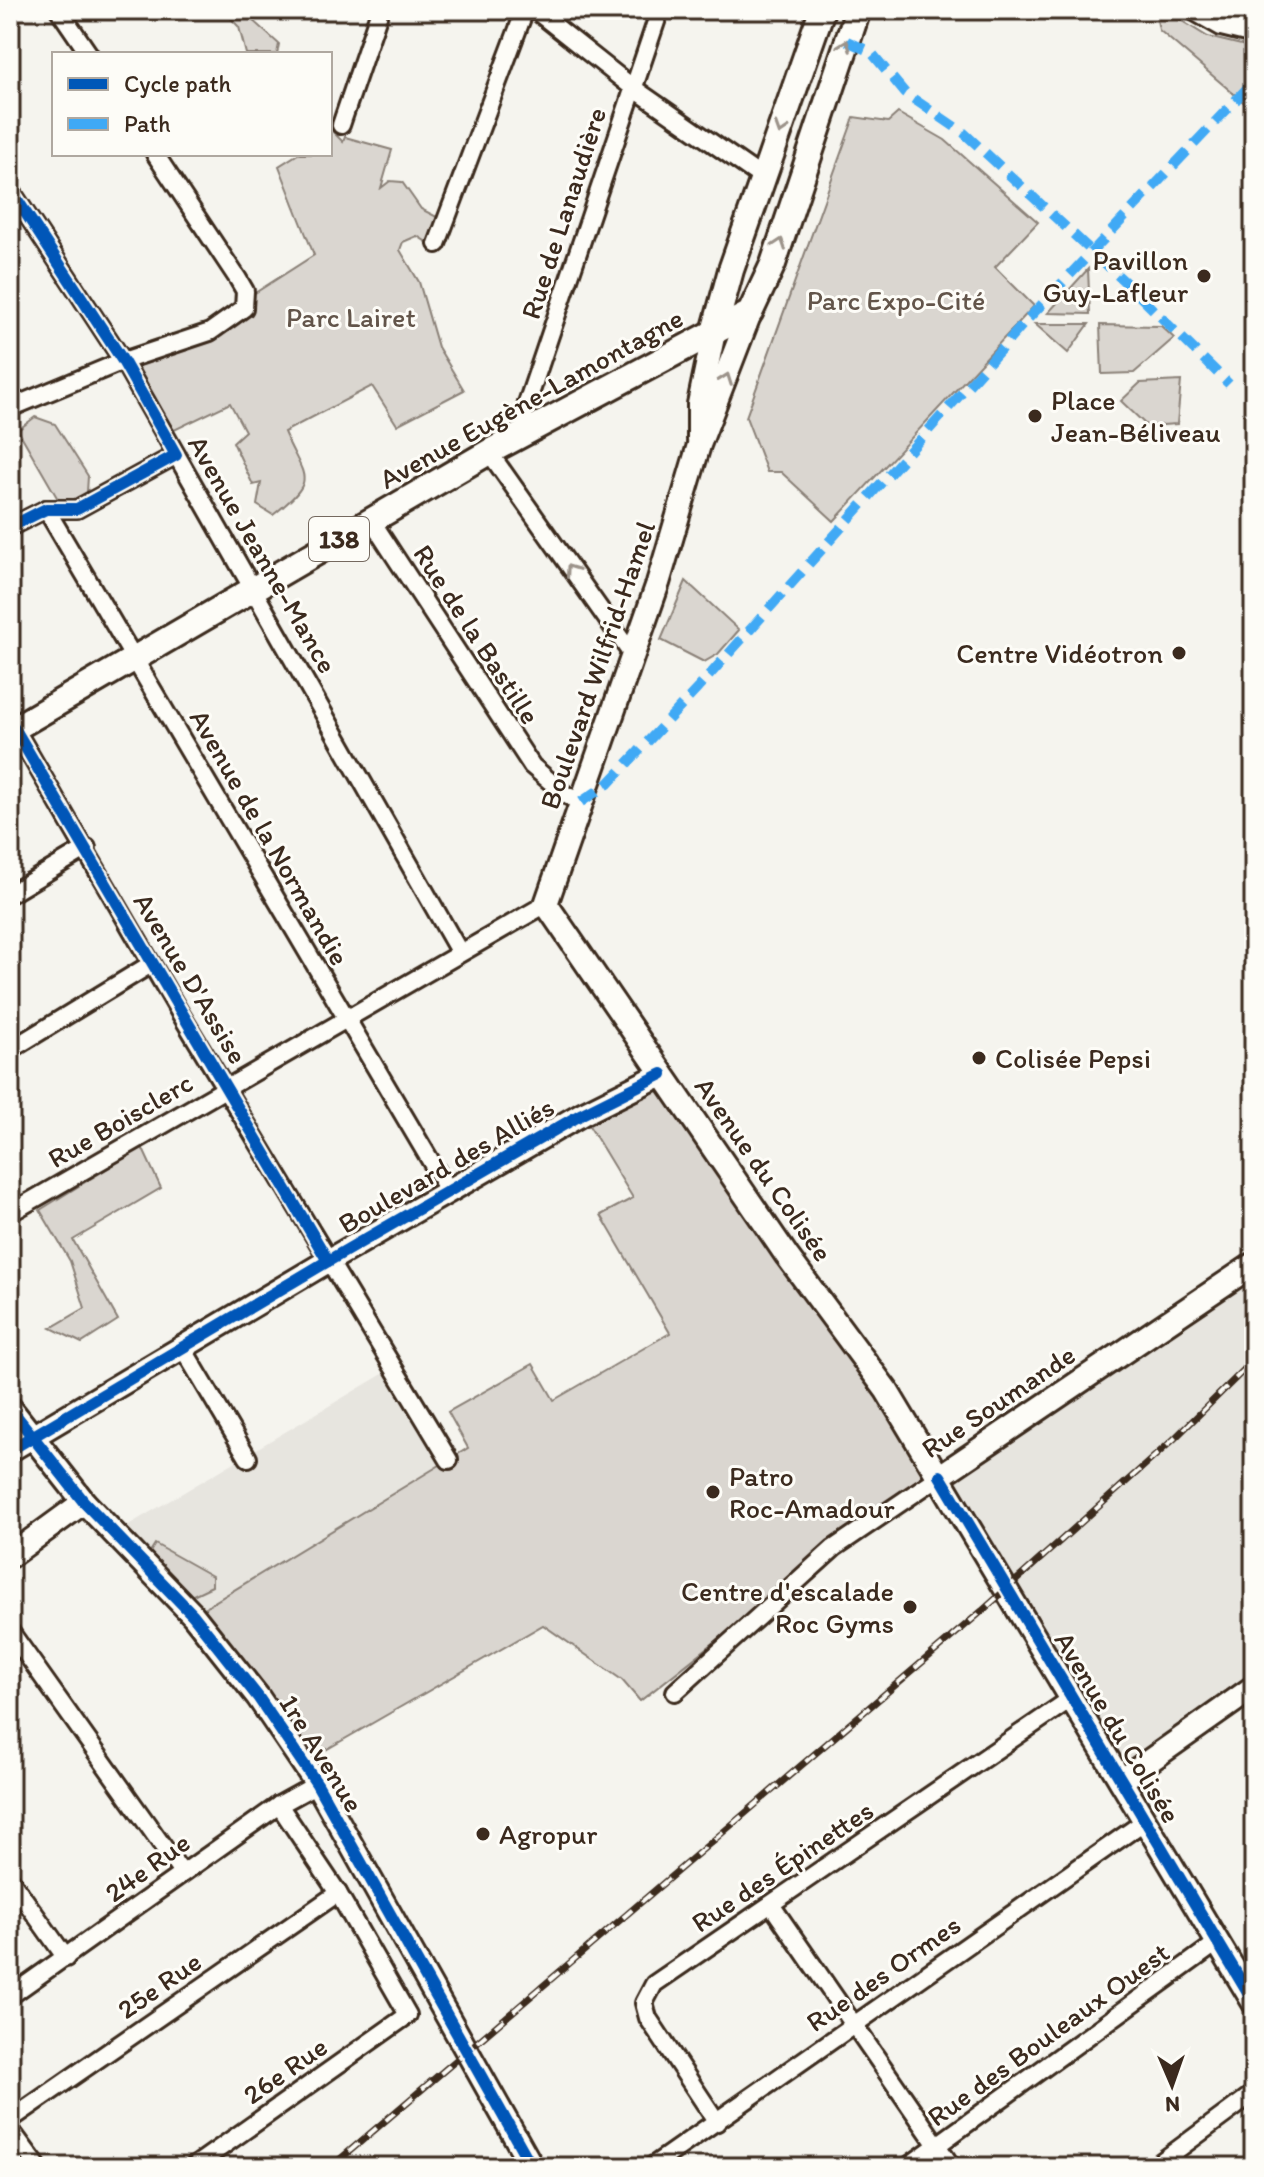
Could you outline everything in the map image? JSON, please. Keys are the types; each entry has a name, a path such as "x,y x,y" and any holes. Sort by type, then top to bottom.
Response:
{"main road":[{"name":"Boulevard Wilfrid-Hamel","path":"714,332 731,270 822,10"},
{"name":"Boulevard Wilfrid-Hamel","path":"750,313 773,264 858,10"},
{"name":"Avenue Eugène-Lamontagne","path":"12,727 489,452 750,313"}],"street":[{"path":"59,10 88,52"},
{"path":"341,125 380,10"},
{"path":"437,244 525,10"},
{"path":"535,10 632,87 764,179"},
{"name":"Rue de Lanaudière","path":"525,433 524,412 660,10"},
{"path":"1191,10 1221,27 1254,35"},
{"path":"10,408 123,361 210,332 237,315 246,301 238,279 156,156"},
{"name":"Avenue Jeanne-Mance","path":"10,189 123,361 460,953"},
{"name":"Boulevard Wilfrid-Hamel","path":"546,904 633,656 699,445 750,313"},
{"name":"Boulevard Wilfrid-Hamel","path":"699,445 699,404 714,332"},
{"path":"489,452 633,656"},
{"path":"10,527 46,509 77,509 176,455"},
{"name":"Avenue de la Normandie","path":"46,509 449,1192"},
{"name":"Rue de la Bastille","path":"371,520 532,766 566,795 581,802"},
{"name":"Avenue D'Assise","path":"12,727 87,848 151,964 228,1087 328,1261 449,1460"},
{"path":"10,894 87,848"},
{"name":"Rue Boisclerc","path":"10,1213 546,904"},
{"name":"Avenue du Colisée","path":"546,904 804,1280 887,1391 1254,2003"},
{"path":"10,1050 151,964"},
{"name":"Boulevard des Alliés","path":"10,1450 181,1345 582,1114 662,1074"},
{"name":"Rue Soumande","path":"675,1692 834,1548 1254,1264"},
{"path":"181,1345 248,1458"},
{"name":"1re Avenue","path":"10,1408 29,1437 84,1502 217,1645 317,1784 532,2167"},
{"path":"10,1556 84,1502"},
{"path":"10,1631 182,1873"},
{"path":"1121,1781 1254,1687"},
{"name":"Rue des Épinettes","path":"717,2122 648,2018 644,2003 654,1984 1072,1698"},
{"name":"24e Rue","path":"10,1996 279,1805 317,1784"},
{"path":"279,1805 338,1893"},
{"name":"Rue des Ormes","path":"651,2167 1145,1821"},
{"path":"10,1879 66,1958"},
{"name":"26e Rue","path":"193,2167 408,2015 338,1893"},
{"name":"25e Rue","path":"10,2120 338,1893"},
{"path":"772,1906 952,2167"},
{"name":"Rue des Bouleaux Ouest","path":"907,2167 1218,1942"},
{"path":"1154,2167 1254,2093"},
{"path":"10,2129 38,2167"}],"shaded area":[{"path":"1254,1281 1254,1688 1121,1781 940,1476"},
{"path":"393,1368 449,1460 193,1615 115,1533"}],"green space":[{"path":"223,10 247,10 251,19 279,44 277,52 245,52 239,27"},
{"path":"1155,10 1164,10 1208,37 1254,48 1254,111 1159,30"},
{"name":"Parc Expo-Cité","path":"898,113 945,140 1038,222 995,267 1034,306 834,521 781,472 767,472 746,417 854,117 888,122"},
{"name":"Parc Lairet","path":"332,131 343,142 345,137 392,150 381,188 390,181 402,182 421,209 437,217 433,246 417,236 403,242 400,250 419,282 438,347 464,390 397,425 372,386 284,432 304,477 297,493 273,515 257,505 261,483 253,485 233,442 245,431 230,403 164,435 123,361 171,347 314,255 279,166 295,156 332,156"},
{"path":"1088,269 1090,314 1048,313"},
{"path":"1035,324 1089,324 1068,353"},
{"path":"1100,325 1161,326 1174,338 1134,373 1102,374"},
{"path":"1181,381 1177,424 1147,426 1121,401 1140,383"},
{"path":"35,417 55,424 88,476 87,492 78,507 66,513 18,430"},
{"path":"686,581 739,630 718,654 704,662 661,640"},
{"path":"662,1074 940,1476 834,1548 640,1701 622,1680 543,1625 303,1763 193,1615 468,1448 448,1412 533,1364 554,1400 670,1333 601,1215 633,1198 582,1114"},
{"path":"142,1147 161,1188 73,1240 118,1320 82,1343 51,1328 85,1308 70,1261 40,1210"},
{"path":"155,1544 212,1576 212,1586 191,1596 150,1552"}],"railway":[{"path":"331,2167 982,1611 1174,1439 1254,1360"}],"marked path":[{"path":"847,41 871,52 905,93 964,133 1125,282 1229,384"},
{"path":"581,802 608,784 698,688 1027,320 1254,81"}],"cycle path":[{"path":"10,189 123,361 176,455 77,509 46,509 10,527"},
{"path":"10,721 328,1261"},
{"path":"10,1450 582,1114 662,1074"},
{"path":"10,1408 84,1502 193,1615 258,1697 317,1784 532,2167"},
{"path":"940,1476 1254,2003"}],"place":[{"name":"Pavillon Guy-Lafleur","path":"1204,276"},
{"name":"Place Jean-Béliveau","path":"1035,416"},
{"name":"Centre Vidéotron","path":"1179,653"},
{"name":"Colisée Pepsi","path":"979,1058"},
{"name":"Patro Roc-Amadour","path":"713,1492"},
{"name":"Centre d'escalade Roc Gyms","path":"910,1607"},
{"name":"Agropur","path":"483,1834"}]}
